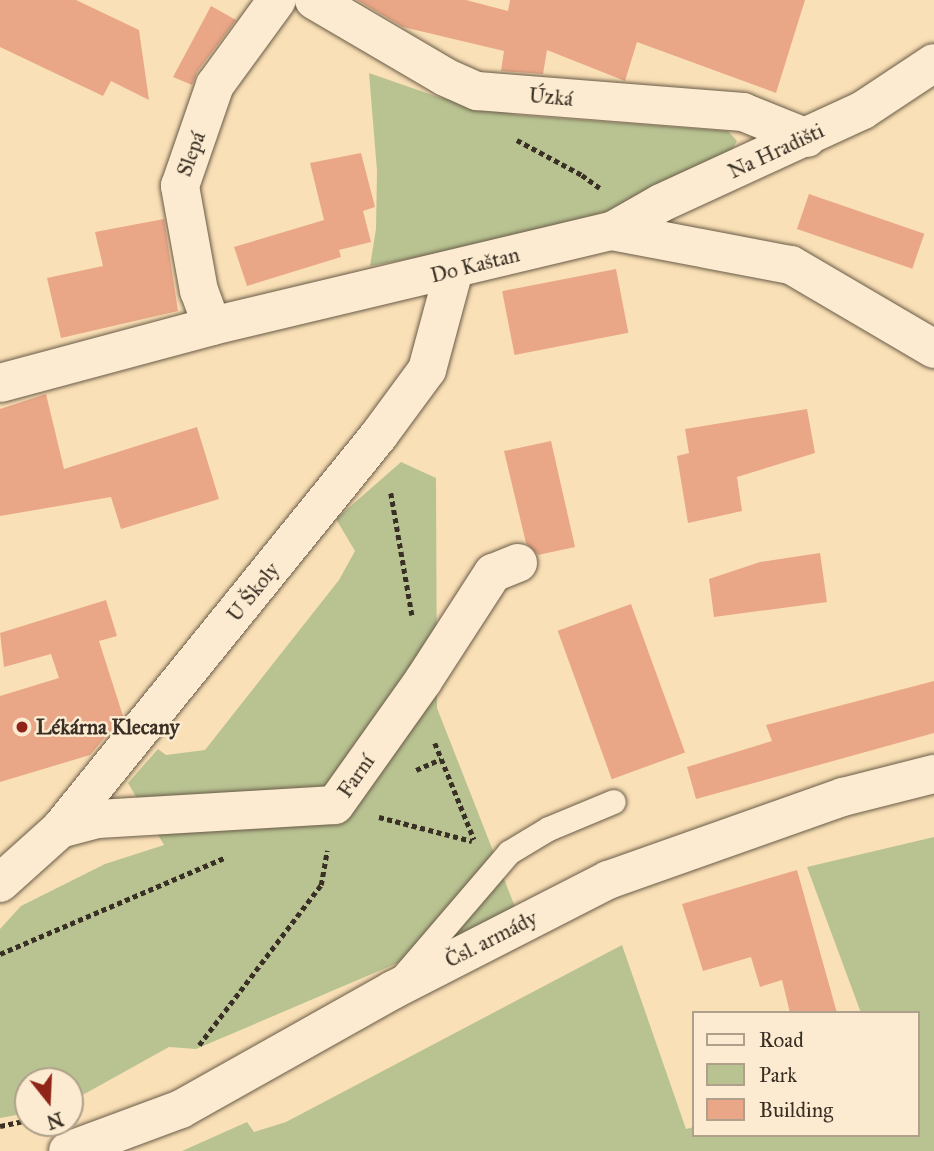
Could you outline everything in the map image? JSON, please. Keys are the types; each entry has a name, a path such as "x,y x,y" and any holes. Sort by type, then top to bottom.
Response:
{"street":[{"name":"Slepá","path":"212,326 199,292 180,186 215,85 277,0"},
{"name":"Úzká","path":"314,0 445,78 477,91 743,112 807,138"},
{"name":"Na Hradišti","path":"612,231 661,203 863,110 934,63"},
{"name":"Do Kaštan","path":"0,383 212,326 612,231 790,265 934,349"},
{"name":"U Školy","path":"0,883 60,829 311,521 427,370 454,270"},
{"name":"Farní","path":"60,829 98,819 335,806 424,681 493,573 517,563"},
{"name":"Čsl. armády","path":"68,1151 181,1109 393,990 608,880 844,797 934,775"}],"lane":[{"path":"393,990 509,853 549,829 614,802"}],"path":[{"path":"477,91 492,126 582,175 616,200 612,231"},
{"path":"196,1049 321,885 335,806 476,842 441,759"},
{"path":"0,954 228,856"}],"green space":[{"path":"369,73 438,97 518,115 728,131 737,141 729,155 606,212 465,249 370,266 376,229 377,171"},
{"path":"401,462 436,478 437,708 517,912 196,1049 169,1047 84,1094 84,1067 14,1067 14,1116 0,1118 0,929 21,906 105,864 164,845 128,783 158,749 166,755 205,750 339,580 355,551 336,519"},
{"path":"934,837 934,1151 182,1151 247,1122 254,1132 286,1122 622,945 686,1129 692,1128 692,1137 920,1137 920,1011 860,1011 807,867"}],"building":[{"path":"0,0 76,0 139,30 149,100 111,81 103,96 0,47"},
{"path":"357,0 466,0 508,11 510,0 805,0 776,93 637,42 625,81 547,50 543,74 501,71 504,51 403,27"},
{"path":"211,6 236,20 197,72 192,85 173,77"},
{"path":"361,153 375,207 363,211 371,242 339,250 341,257 247,286 234,247 324,220 310,163"},
{"path":"809,194 924,234 912,269 797,229"},
{"path":"164,219 178,311 61,338 47,278 103,266 95,232"},
{"path":"616,269 628,333 515,355 502,291"},
{"path":"46,394 64,469 197,427 219,499 121,529 111,497 0,516 0,409"},
{"path":"807,409 815,453 737,477 742,511 688,523 677,456 689,453 685,429"},
{"path":"551,441 575,547 538,555 526,543 504,451"},
{"path":"820,553 827,602 714,617 709,579 760,562"},
{"path":"106,600 117,636 99,641 123,716 90,755 0,782 0,696 59,678 51,654 4,667 0,633"},
{"path":"631,604 685,752 612,779 558,631"},
{"path":"934,681 934,733 696,799 687,767 772,741 766,725"},
{"path":"797,870 836,1011 790,1011 782,980 760,987 751,957 703,971 682,904"}],"place":[{"name":"Lékárna Klecany","path":"22,727"}]}
